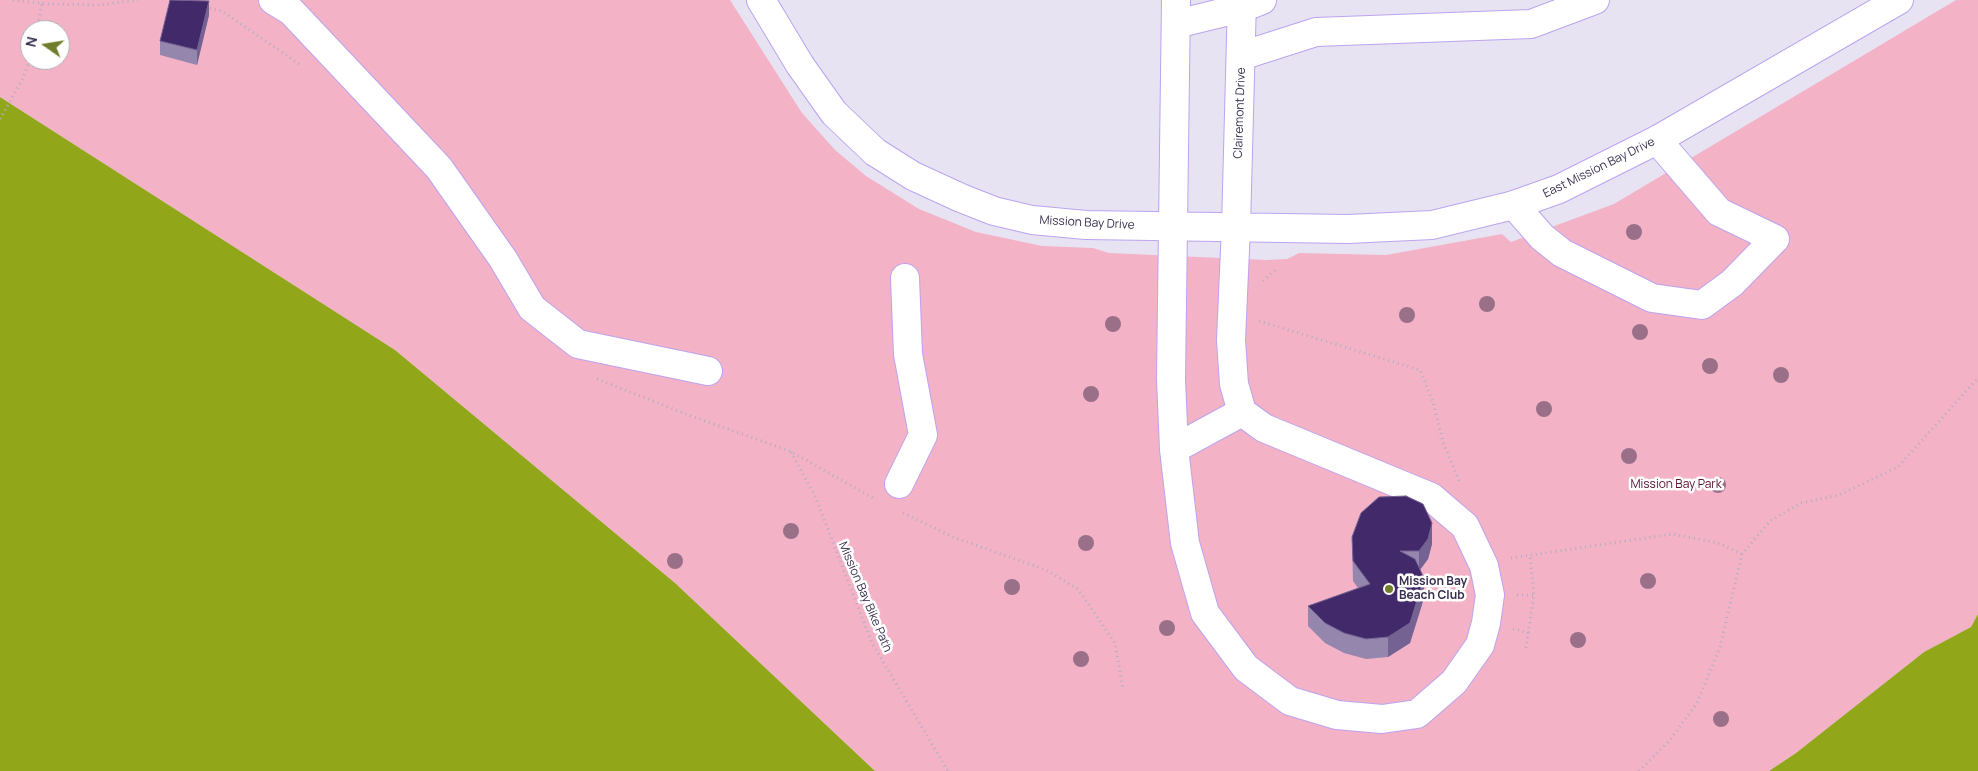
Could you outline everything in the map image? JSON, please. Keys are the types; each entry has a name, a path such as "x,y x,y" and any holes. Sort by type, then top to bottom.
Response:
{"main road":[{"path":"273,0 291,11 440,168 503,260 532,308 578,344 708,371"},
{"name":"Mission Bay Drive","path":"761,0 800,65 834,113 875,152 913,176 986,208 1032,220 1086,225 1236,226"},
{"path":"1241,56 1316,32 1531,24 1595,0"},
{"name":"East Mission Bay Drive","path":"1236,226 1348,229 1432,225 1514,205 1559,189 1657,140 1899,0"},
{"path":"1174,449 1242,412 1264,428 1431,496 1465,526 1484,566 1490,595 1486,624 1480,645 1454,682 1417,714 1382,719 1337,715 1290,702 1246,668 1205,613 1185,543 1174,449 1171,379 1176,12 1249,3"},
{"name":"Clairemont Drive","path":"1242,412 1234,384 1230,340 1236,226 1241,56 1249,3"},
{"path":"1514,205 1542,237 1562,253 1652,298 1702,305 1732,283 1775,239 1719,212 1657,140"},
{"path":"899,484 923,435 908,354 905,278"}],"path":[{"path":"13,0 42,3 99,4 138,0"},
{"path":"39,20 42,3"},
{"path":"0,120 26,70"},
{"path":"1258,285 1275,270"},
{"path":"1251,318 1420,370 1433,402 1443,442 1462,486"},
{"path":"1640,771 1670,740 1697,703 1720,647 1742,554 1770,521 1801,503 1839,495 1898,467 1978,378"},
{"name":"Mission Bay Bike Path","path":"876,499 842,482 790,451 815,496 872,643 948,771"},
{"path":"902,512 953,538 1046,570 1078,589 1115,644 1123,690"},
{"path":"1510,558 1674,534 1718,543 1742,554"},
{"path":"1526,648 1534,595 1530,554"}],"green space":[{"name":"Mission Bay Park","path":"0,0 730,0 802,113 835,150 866,176 919,209 976,232 1042,246 1093,248 1109,253 1266,260 1287,259 1299,253 1386,255 1502,234 1511,242 1614,204 1956,0 1978,0 1978,614 1971,627 1924,652 1796,753 1769,771 875,771 675,583 395,350 0,97"}],"shaded area":[{"path":"0,97 395,350 675,583 875,771 0,771"},
{"path":"1978,614 1978,771 1769,771 1796,753 1924,652 1971,627"}],"building":[{"path":"170,0 209,1 197,50 160,41"},
{"name":"Mission Bay Beach Club","path":"1406,496 1423,504 1432,523 1428,539 1419,551 1400,551 1415,559 1424,578 1410,623 1388,637 1366,639 1344,633 1325,623 1308,606 1370,584 1353,561 1352,537 1361,513 1379,497"}],"place":[{"name":"Mission Bay Beach Club","path":"1389,589"}]}
